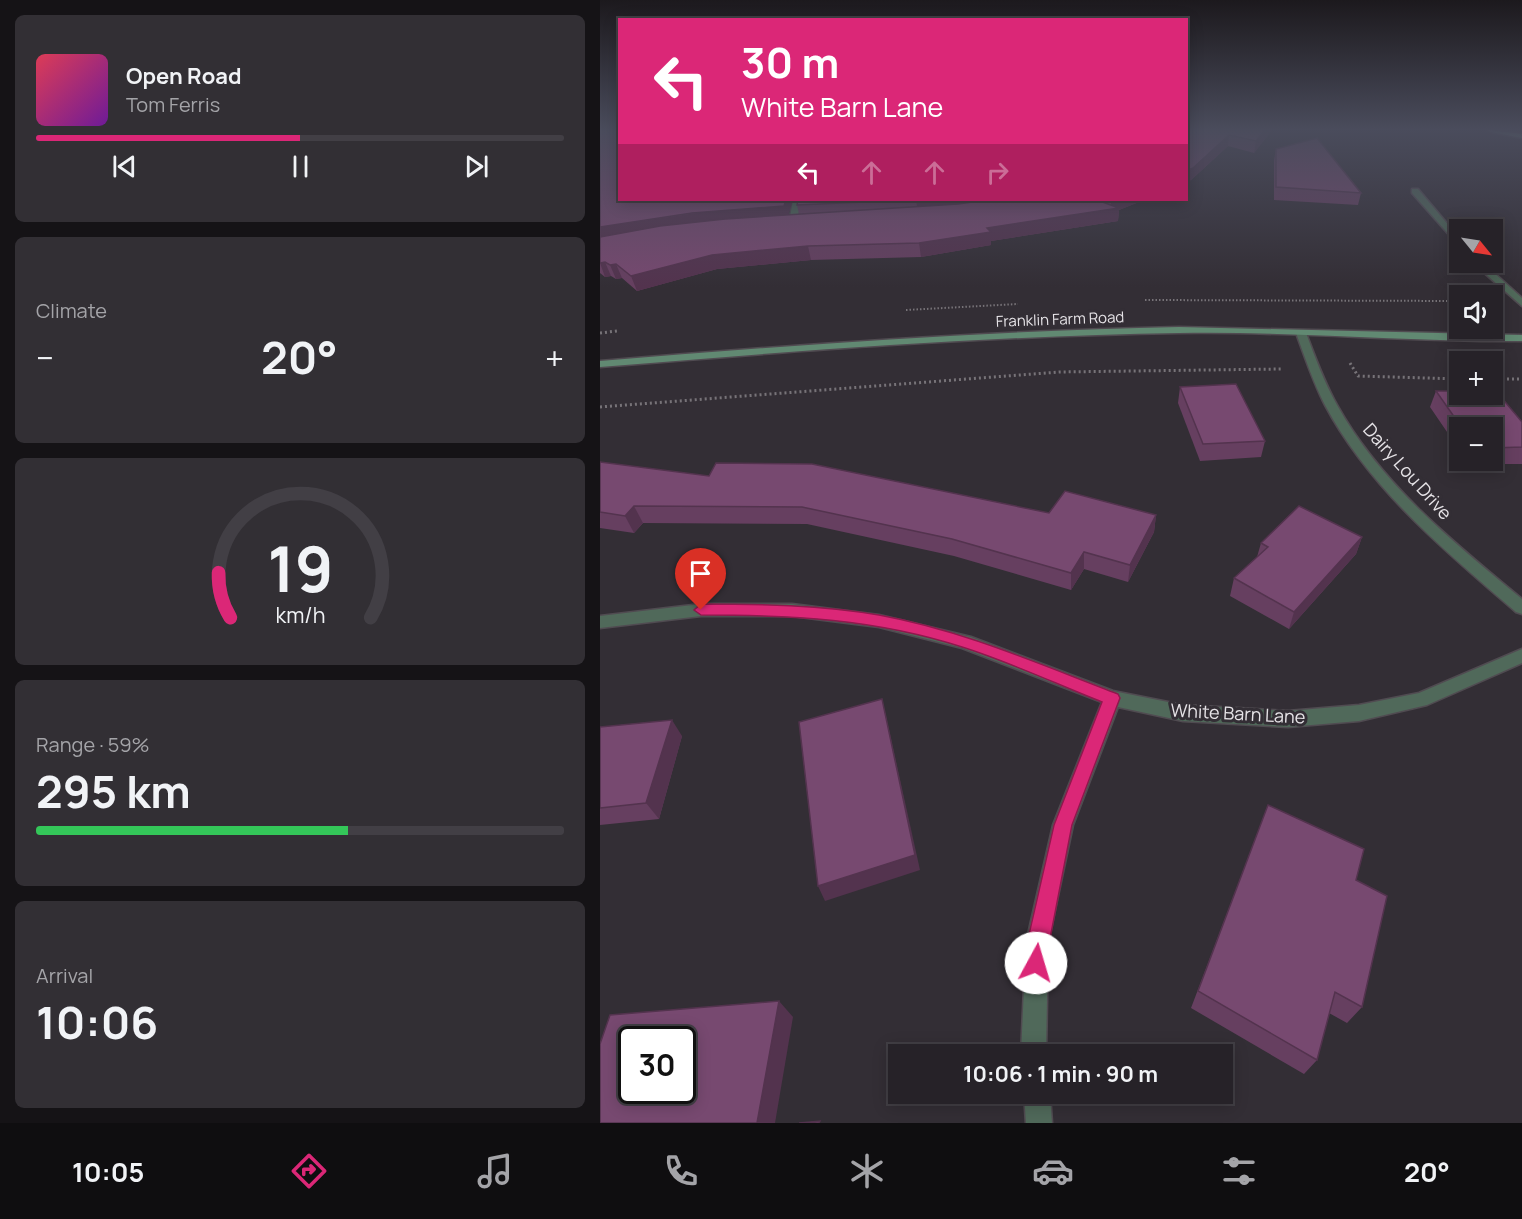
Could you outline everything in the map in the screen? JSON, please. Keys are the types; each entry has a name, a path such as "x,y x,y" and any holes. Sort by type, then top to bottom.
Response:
{"main road":[{"name":"Franklin Farm Road","path":"600,364 790,348 1070,332 1182,330 1522,338"}],"street":[{"path":"1415,191 1449,232"},
{"path":"793,223 797,201"},
{"path":"782,224 805,222"},
{"path":"1488,273 1522,303"},
{"name":"Dairy Lou Drive","path":"1301,333 1332,405 1359,447 1400,494 1522,608"},
{"name":"White Barn Lane","path":"600,622 701,610 792,610 879,621 965,642 1112,698 1194,713 1288,719 1359,713 1422,700 1522,656"},
{"path":"1033,1044 1037,943 1063,825 1112,698"},
{"path":"1038,1104 1039,1123"}],"path":[{"path":"600,407 1059,372 1281,370 1279,359 1352,363 1358,376 1449,379"},
{"path":"1503,379 1522,379"}],"building":[{"path":"600,182 618,182 618,201 786,201 784,206 692,213 600,227"},
{"path":"1276,182 1353,182 1361,193 1276,187"},
{"path":"798,201 887,201 797,205"},
{"path":"980,201 1100,201 1119,208 987,228 991,232 919,243 808,246 712,255 631,276 616,264 600,263 600,237 660,226 725,219"},
{"path":"1236,384 1265,441 1203,444 1180,387"},
{"path":"1436,391 1449,391 1449,405 1503,405 1503,399 1522,422 1522,447 1503,448 1503,417 1454,417"},
{"path":"600,462 709,476 716,463 812,464 1049,513 1065,491 1156,515 1130,565 1084,552 1071,573 952,539 802,507 634,506 625,516 600,512"},
{"path":"1299,506 1362,537 1294,612 1234,578 1268,547 1261,543"},
{"path":"882,699 915,855 818,886 799,722"},
{"path":"672,720 646,803 600,808 600,727"},
{"path":"1268,805 1364,849 1356,880 1387,896 1362,1007 1335,992 1317,1060 1198,991"},
{"path":"779,1001 757,1123 600,1123 600,1044 610,1015"}],"route":[{"path":"701,610 792,610 879,621 965,642 1112,698 1063,825 1037,943 1036,963"}]}
